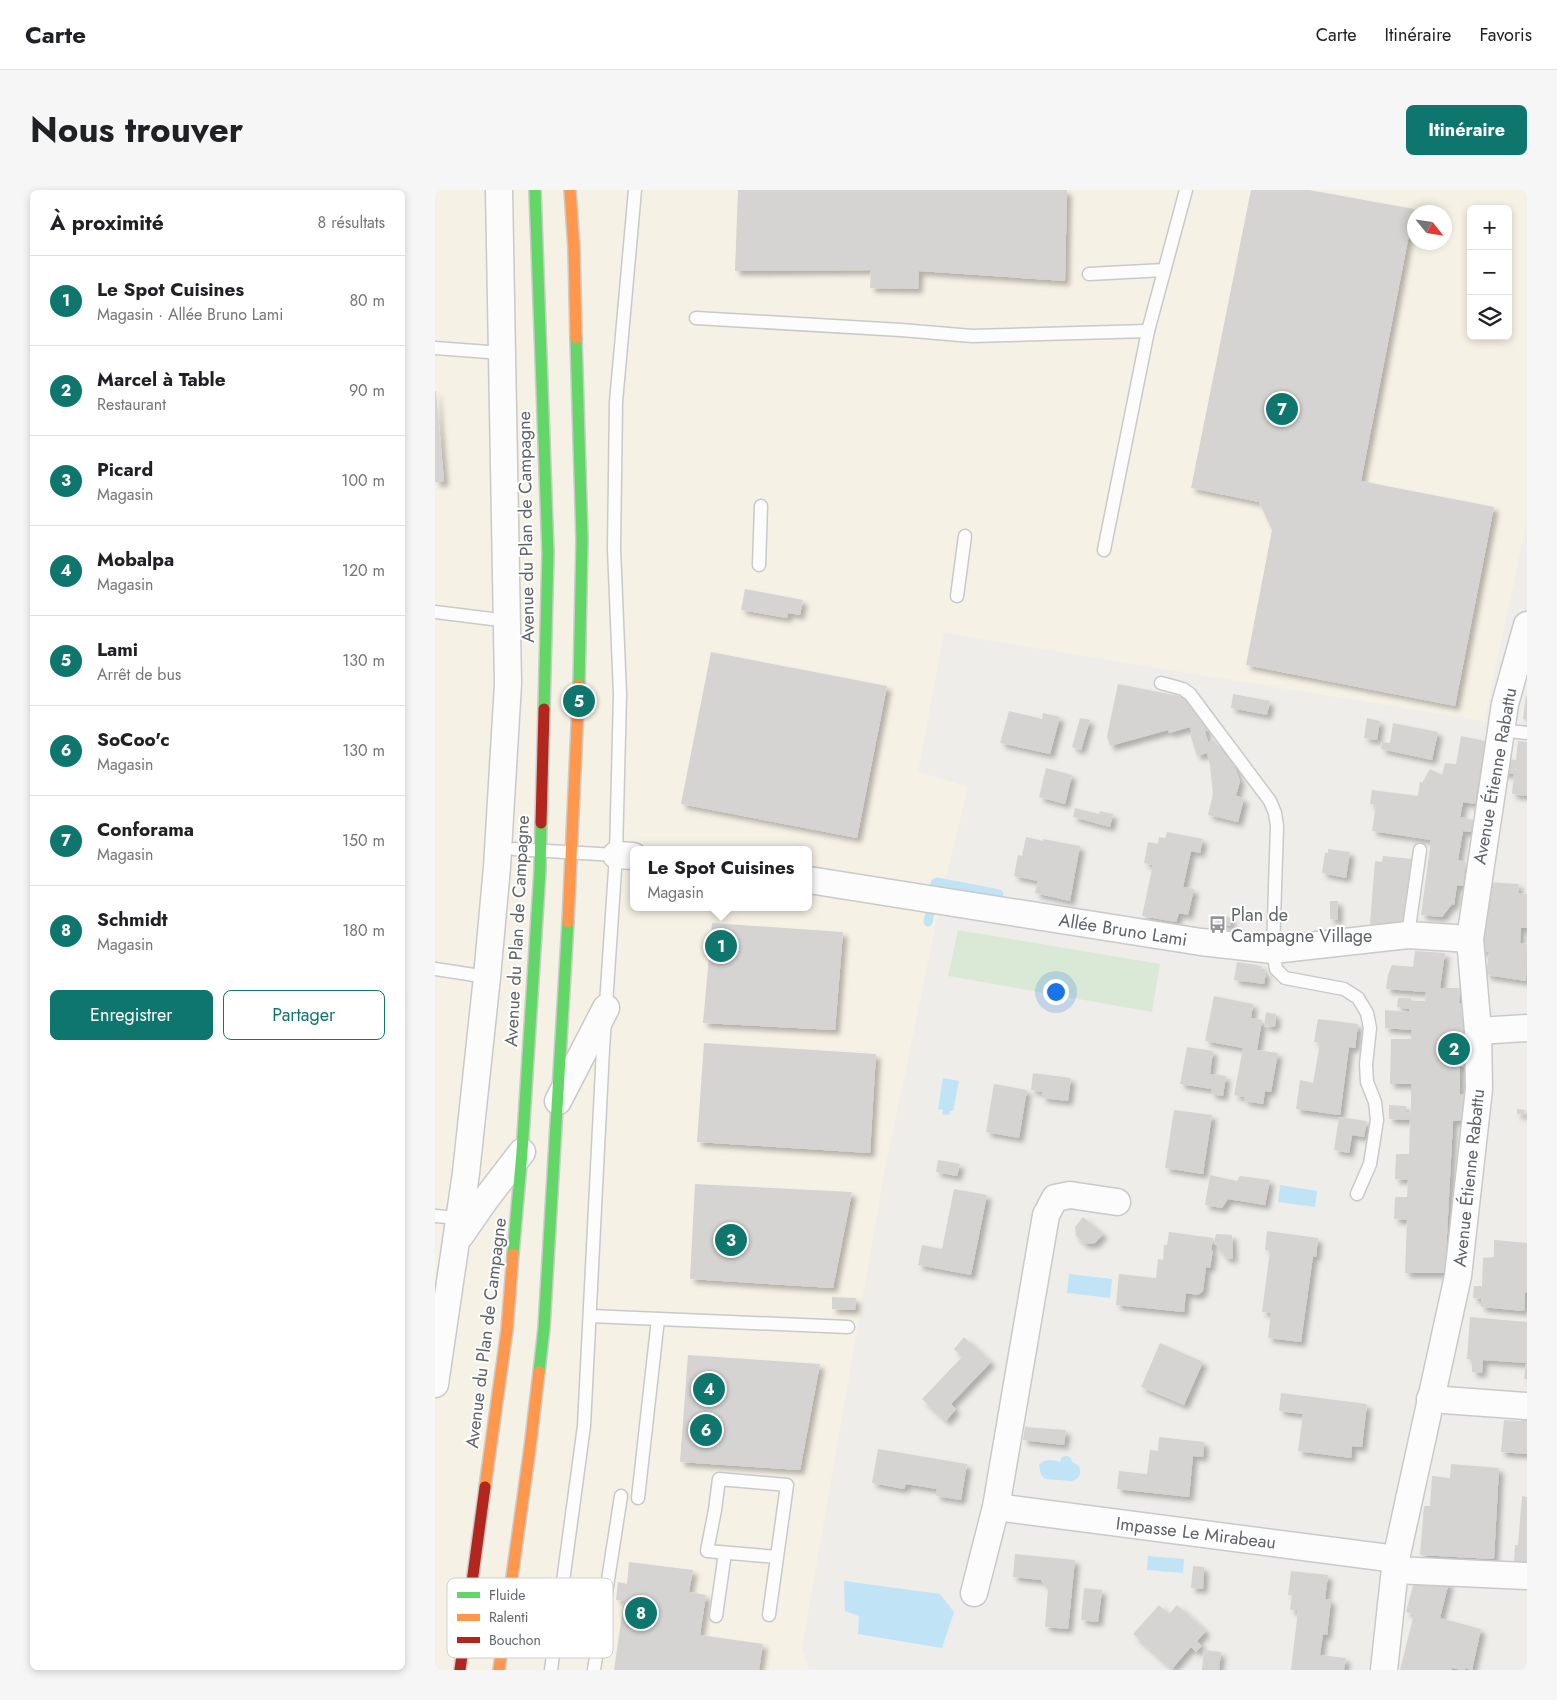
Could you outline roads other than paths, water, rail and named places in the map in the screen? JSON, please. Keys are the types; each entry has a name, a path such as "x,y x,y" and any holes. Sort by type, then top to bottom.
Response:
{"main road":[{"name":"Avenue du Plan de Campagne","path":"472,1578 507,1330 523,1152 540,850 547,553 535,190"},
{"path":"512,1578 529,1458 544,1328 579,701 581,539 574,249 570,190"}],"street":[{"path":"435,1384 451,1224 487,976 497,867 508,684 499,190"},
{"name":"Avenue Étienne Rabattu","path":"1383,1670 1395,1565 1458,1276 1479,1089 1478,1031 1469,939 1500,730 1505,704 1527,625"},
{"name":"Allée Bruno Lami","path":"812,880 1192,940 1273,950 1409,935 1469,939"},
{"path":"558,1101 606,1008"},
{"path":"1478,1031 1527,1028"},
{"path":"451,1224 485,1200 523,1152"},
{"path":"974,1593 996,1507 1046,1216 1055,1198 1069,1195 1117,1202"},
{"path":"1430,1399 1527,1406"},
{"name":"Impasse Le Mirabeau","path":"996,1507 1395,1565 1527,1576"}],"lane":[{"path":"563,1578 584,1426 606,1008 625,855 621,694 614,548 616,402 635,190"},
{"path":"1104,550 1148,331 1186,190"},
{"path":"1089,274 1164,270"},
{"path":"696,318 971,336 1148,331"},
{"path":"435,348 502,353"},
{"path":"759,565 761,506"},
{"path":"957,596 965,536"},
{"path":"435,612 508,621"},
{"path":"1161,683 1183,689 1190,694 1269,801 1275,813 1277,826 1273,950 1276,969 1285,978 1344,989 1359,998 1367,1012 1370,1028 1366,1064 1367,1082 1375,1102 1377,1120 1370,1164 1357,1194"},
{"path":"1500,730 1527,733"},
{"path":"514,849 625,855"},
{"path":"1409,935 1419,850"},
{"path":"435,969 487,976"},
{"path":"590,1316 848,1327"},
{"path":"638,1498 658,1319"},
{"path":"769,1615 787,1485 719,1479 707,1551 777,1557"},
{"path":"608,1578 621,1496"},
{"path":"716,1616 725,1553"}],"water":[{"path":"943,1078 959,1081 953,1111 950,1111 949,1115 942,1114 943,1110 938,1109"},
{"path":"1280,1185 1317,1191 1315,1207 1278,1202"},
{"path":"1069,1274 1112,1279 1110,1298 1067,1293"},
{"path":"1067,1456 1078,1465 1080,1474 1077,1478 1072,1481 1045,1479 1041,1475 1039,1465 1041,1463 1049,1460 1060,1462 1062,1457"},
{"path":"1148,1556 1184,1559 1183,1573 1147,1570"},
{"path":"844,1581 940,1594 954,1612 942,1648 858,1634 859,1616 845,1611"}],"waterway":[{"path":"934,889 937,882 999,894"},
{"path":"928,922 930,912"}],"place":[{"name":"Conforama","path":"1282,409"},
{"name":"Lami","path":"579,701"},
{"name":"Plan de Campagne Village","path":"1217,925"},
{"name":"Le Spot Cuisines","path":"721,946"},
{"name":"Marcel à Table","path":"1454,1049"},
{"name":"Picard","path":"731,1240"},
{"name":"Mobalpa","path":"709,1389"},
{"name":"SoCoo'c","path":"706,1430"},
{"name":"Schmidt","path":"641,1613"}]}
